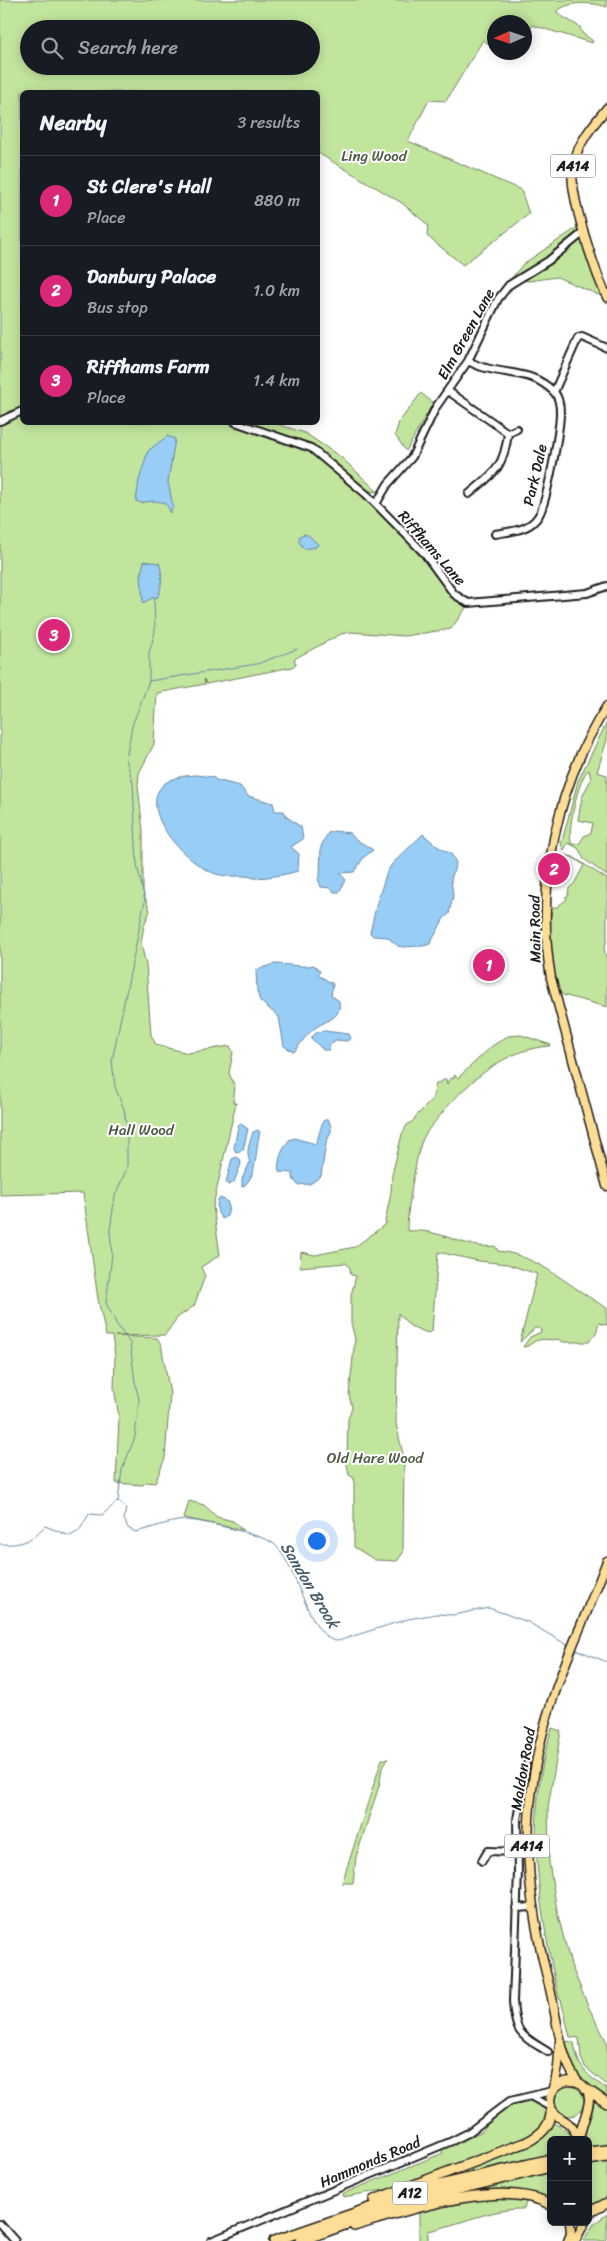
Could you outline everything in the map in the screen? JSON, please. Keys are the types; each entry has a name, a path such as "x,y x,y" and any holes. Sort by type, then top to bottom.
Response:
{"highway":[{"path":"586,2089 607,2103"},
{"name":"A12","path":"324,2222 366,2203 527,2142 547,2128 552,2116 551,2108"},
{"path":"592,2152 607,2150"},
{"path":"592,2159 607,2157"},
{"name":"A12","path":"274,2241 324,2222 435,2186 547,2160"},
{"name":"A12","path":"300,2241 414,2200 547,2168"},
{"name":"A12","path":"304,2241 418,2208 484,2195 530,2196 547,2203"},
{"path":"592,2210 607,2203"}],"main road":[{"name":"A414","path":"607,108 582,141 572,169 573,186 584,232 607,297"},
{"name":"Main Road","path":"607,706 583,749 557,826 546,914 547,956 551,978 607,1186"},
{"name":"Maldon Road","path":"553,2090 558,2067 560,2041 558,2023 537,1939 532,1907 527,1833 533,1778 544,1727 570,1654 607,1561"},
{"name":"Maldon Road","path":"560,2041 572,2074 578,2082"},
{"path":"578,2136 574,2129 551,2108 553,2090 565,2081 578,2082 586,2089 589,2100 580,2136"},
{"path":"562,2119 575,2120 585,2113"},
{"path":"568,2241 571,2234 570,2226"},
{"path":"575,2241 583,2226"}],"street":[{"name":"Elm Green Lane","path":"376,504 388,484 412,457 426,426 468,361 498,299 509,285 548,261 584,232"},
{"path":"468,361 486,368 513,372 535,379 554,392 578,338 606,348"},
{"path":"448,392 508,433"},
{"name":"Park Dale","path":"495,534 524,529 539,516 546,494 560,414 558,398 554,392"},
{"path":"0,421 20,411"},
{"name":"Riffhams Lane","path":"244,425 311,448 366,494 424,553 454,594 468,603 587,593 607,586"},
{"path":"508,433 517,429"},
{"path":"469,494 493,474 506,454 508,433"},
{"path":"366,494 381,497"},
{"name":"Maldon Road","path":"526,1765 516,1820 518,1852 512,1972 514,2016 522,2036 548,2052"},
{"path":"482,1861 488,1852 518,1852"},
{"path":"516,1908 532,1907"},
{"name":"Hammonds Road","path":"212,2241 452,2141 468,2133 510,2101 553,2090"},
{"path":"530,2096 551,2108"},
{"path":"0,2224 15,2241"}],"green space":[{"path":"0,0 607,0 607,7 581,3 568,5 557,11 558,14 580,27 582,33 593,41 592,43 532,25 532,15 487,15 487,43 483,40 446,101 429,100 408,141 521,190 529,214 463,265 427,236 428,225 402,203 320,154 320,90 20,90 20,425 280,425 305,433 342,458 378,492 366,491 466,608 451,629 404,636 351,632 341,634 294,659 296,664 292,667 206,684 204,679 205,684 157,693 154,744 139,773 138,785 143,832 143,892 150,911 144,925 141,943 146,965 151,1035 156,1045 188,1053 230,1046 233,1052 229,1073 235,1087 233,1103 236,1103 213,1206 220,1255 201,1267 205,1276 194,1306 177,1318 165,1335 115,1336 157,1338 161,1344 170,1394 165,1458 155,1483 146,1482 143,1485 116,1483 119,1417 114,1388 115,1356 112,1336 106,1336 98,1299 83,1193 0,1195"},
{"path":"578,227 601,296 557,277 529,281 510,280 523,264"},
{"path":"421,393 433,403 406,451 395,435 399,422"},
{"path":"607,722 607,740 597,772 607,775 607,876 584,859 578,848 568,843 564,850 561,845 578,781","holes":["589,770 591,779 582,797 578,820 593,823 591,833 584,836 579,844 572,844 570,829 574,805 585,773"]},
{"path":"558,854 573,857 607,879 607,940 604,949 607,961 607,1007 563,995 554,979 550,954 552,908 557,907 567,899 565,897 568,896 569,888 574,884 584,865 572,857 561,855 557,866"},
{"name":"Old Hare Wood","path":"521,1035 551,1045 518,1053 490,1068 464,1089 426,1134 422,1141 415,1171 408,1210 407,1229 408,1231 432,1233 473,1245 495,1246 498,1251 527,1259 555,1274 607,1308 607,1325 599,1323 596,1333 589,1342 563,1342 558,1339 541,1339 523,1347 530,1337 541,1332 540,1328 535,1328 520,1342 537,1274 507,1264 479,1261 438,1252 432,1331 428,1333 410,1326 398,1313 396,1424 404,1459 403,1553 397,1561 375,1560 354,1547 354,1478 349,1475 347,1464 348,1419 352,1407 349,1395 355,1339 351,1323 351,1295 356,1276 351,1275 350,1268 346,1263 300,1267 301,1252 315,1255 355,1247 387,1223 385,1222 391,1192 392,1175 402,1134 407,1125 432,1100 436,1084 446,1079 447,1084 450,1078 453,1079 455,1075 458,1078 492,1046 508,1036"},
{"path":"189,1501 204,1505 217,1517 233,1521 243,1530 184,1518"},
{"path":"552,1728 561,1731 548,1807 549,1863 558,1916 571,1965 589,2008 607,2042 607,2085 585,2067 581,2058 579,2038 570,2037 561,2000 559,1999 545,1931 537,1864 536,1830 543,1762"},
{"path":"382,1759 388,1759 382,1768 379,1786 356,1857 353,1883 342,1883"},
{"path":"568,2041 574,2043 578,2059 584,2070 607,2089 607,2099 576,2075 572,2069 565,2044"},
{"path":"569,2086 580,2090 584,2101 580,2112 569,2116 558,2112 554,2101 558,2090"},
{"path":"594,2098 607,2107 607,2146 592,2148 592,2136 585,2136"},
{"path":"524,2100 533,2101 541,2105 545,2111 546,2120 533,2134 390,2189 343,2197 342,2194 443,2153 441,2148 481,2132 497,2113 510,2103"},
{"path":"554,2123 571,2136 547,2136 547,2155 486,2168 424,2185 547,2131"},
{"path":"607,2161 607,2200 593,2207 592,2205 592,2163"},
{"path":"547,2170 547,2200 543,2198 441,2200 465,2189"},
{"path":"495,2197 527,2199 524,2209 500,2211 428,2231 428,2241 419,2241 419,2211"},
{"path":"607,2214 607,2239 605,2241 583,2241 594,2224"}],"water":[{"path":"167,436 175,439 168,482 173,506 170,513 169,508 163,503 151,501 141,503 136,501 139,480 148,451"},
{"path":"303,534 308,535 318,544 316,547 304,549 299,542 299,537"},
{"path":"144,561 159,563 161,580 157,598 154,597 143,603 141,574"},
{"path":"196,775 213,777 216,780 240,786 248,796 273,803 275,811 284,811 287,817 301,827 303,839 291,847 299,854 298,871 278,876 256,878 224,876 200,866 184,853 170,837 160,820 156,804 159,790 172,780"},
{"path":"334,831 350,833 354,838 373,850 364,857 354,872 340,873 346,880 339,892 321,887 318,879 320,875 321,846 328,833"},
{"path":"423,834 437,846 452,855 456,863 451,879 453,896 449,914 444,918 430,944 423,946 398,946 387,937 373,936 370,933 377,902 387,872 392,864"},
{"path":"275,964 314,965 320,971 318,975 333,984 331,995 339,1001 336,1015 312,1030 294,1052 284,1046 279,1017 260,1001 257,991 256,970"},
{"path":"317,1032 349,1034 351,1038 347,1041 336,1040 330,1044 329,1050 323,1050 311,1038"},
{"path":"328,1119 331,1132 326,1143 321,1176 310,1184 298,1185 292,1173 279,1172 279,1159 282,1151 289,1140 294,1138 316,1144 323,1121"},
{"path":"241,1124 248,1129 243,1150 236,1152 234,1148 238,1126"},
{"path":"258,1130 260,1132 253,1170 251,1177 242,1187 242,1179 250,1162 248,1154 249,1143 253,1132"},
{"path":"236,1157 240,1159 241,1164 234,1182 228,1185 226,1182 232,1159"},
{"path":"220,1198 227,1201 229,1207 227,1216 223,1219 219,1216 218,1211 217,1202"}],"waterway":[{"path":"149,681 149,653 155,632 154,597"},
{"path":"118,1501 122,1470 135,1437 139,1399 130,1343 117,1325 106,1303 112,1255 110,1230 115,1196 127,1168 127,1129 124,1109 115,1087 112,1061 145,900 137,865 133,783 126,759 132,726 149,681 257,664 297,649"},
{"name":"Sandon Brook","path":"0,1544 20,1543 30,1539 45,1526 70,1536 79,1531 89,1514 102,1515 118,1501 126,1507 124,1519 128,1528 136,1532 172,1522 191,1520 243,1532 273,1543 288,1564 315,1623 332,1640 341,1640 408,1619 436,1614 453,1615 489,1608 528,1622 569,1646"},
{"name":"Sandon Brook","path":"575,1649 607,1662"}],"place":[{"name":"Riffhams Farm","path":"54,635"},
{"name":"Danbury Palace","path":"554,869"},
{"name":"St Clere's Hall","path":"489,965"}],"park label":[{"name":"Ling Wood","path":"374,156"},
{"name":"Hall Wood","path":"141,1130"}]}
